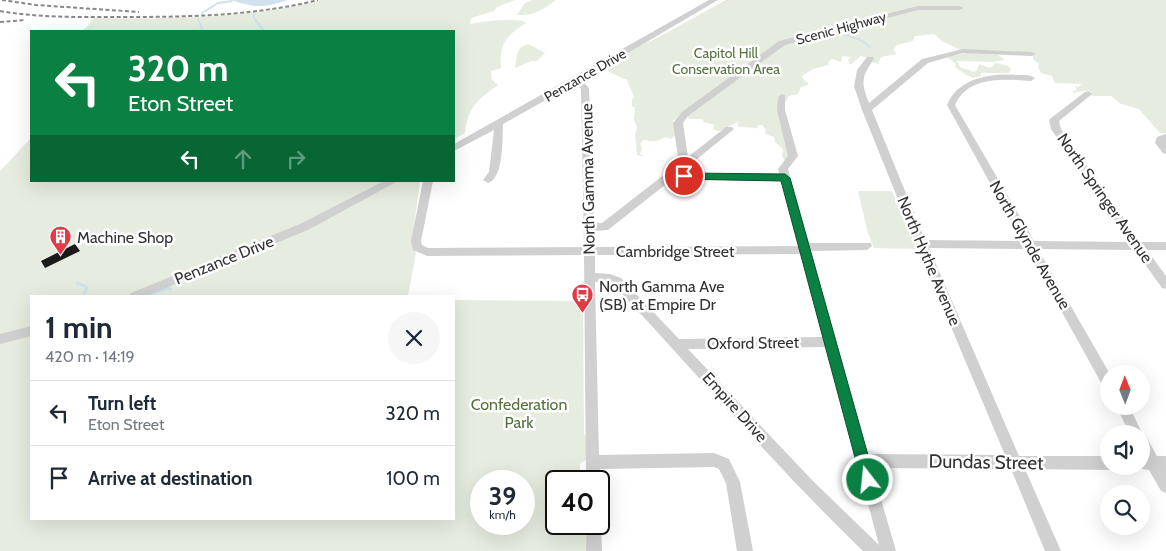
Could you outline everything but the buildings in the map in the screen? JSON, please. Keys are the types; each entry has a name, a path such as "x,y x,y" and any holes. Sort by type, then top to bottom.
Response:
{"street":[{"name":"Penzance Drive","path":"455,147 714,0"},
{"name":"Scenic Highway","path":"684,165 678,123 685,114 782,43 918,8 960,8"},
{"path":"866,110 925,62 932,59 963,51 1032,54"},
{"name":"North Hythe Avenue","path":"870,59 861,70 858,86 866,110 1053,551"},
{"name":"North Glynde Avenue","path":"1031,78 992,76 975,81 954,97 952,105 1100,368"},
{"name":"North Gamma Avenue","path":"576,79 585,88 590,228 592,470"},
{"name":"North Springer Avenue","path":"1088,94 1054,120 1056,129 1166,285"},
{"path":"782,97 781,110 793,156 783,169 785,178 888,551"},
{"path":"488,180 494,173 499,123"},
{"path":"590,228 604,227 729,129"},
{"path":"1163,138 1160,143 1166,152"},
{"path":"674,173 688,177 785,178"},
{"name":"Penzance Drive","path":"137,295 304,227 391,182"},
{"name":"Cambridge Street","path":"428,182 416,241 417,247 421,250 434,252 804,250 813,246 867,246"},
{"path":"922,244 1166,246"},
{"name":"Empire Drive","path":"590,277 610,278 617,281 678,344 794,472 874,551"},
{"path":"0,338 30,331"},
{"name":"Oxford Street","path":"678,344 829,342"},
{"path":"592,462 714,460 724,464 730,473 744,551"},
{"name":"Dundas Street","path":"863,461 1100,463"},
{"path":"1154,463 1166,486"},
{"path":"594,535 594,551"}],"green space":[{"path":"321,0 515,0 497,7 494,11 471,18 470,24 507,20 526,23 513,32 505,41 501,52 501,68 491,71 492,80 498,85 475,104 466,124 465,133 455,138 455,30 82,30 93,18 179,18 265,11"},
{"path":"532,0 556,0 538,12 517,15 524,4"},
{"name":"Capitol Hill Conservation Area","path":"726,0 1166,0 1166,133 1160,133 1139,109 1121,104 1111,96 1092,96 1087,93 1090,90 1073,93 1073,91 1077,90 1075,86 1078,87 1082,84 1055,83 1052,76 1041,73 1038,67 1039,64 1033,59 1033,53 983,50 962,51 942,41 934,34 915,36 913,41 897,45 893,50 897,54 881,57 878,64 871,62 872,59 861,56 850,65 848,60 851,57 842,56 841,62 832,59 828,65 813,69 802,76 808,85 801,87 798,94 789,96 778,113 790,151 786,163 782,156 783,149 775,142 774,137 765,134 766,130 762,125 758,125 757,128 738,127 738,122 720,131 714,130 713,127 715,125 704,122 702,119 689,119 685,111 673,121 676,135 671,139 666,137 657,141 643,140 640,144 642,149 640,154 646,157 637,155 635,134 637,127 634,120 635,108 632,106 634,97 627,80 603,69 614,63 613,61 628,51 657,38"},
{"path":"528,44 545,53 537,61 531,61 515,68 517,54 521,47"},
{"path":"966,53 998,55 1005,60 993,62 957,61 960,67 974,72 979,64 990,67 996,63 1008,66 1011,70 1009,73 981,73 981,76 973,78 955,67 956,64 947,57"},
{"name":"Confederation Park","path":"30,139 30,182 420,182 412,241 416,253 408,295 30,295 30,520 455,520 455,300 583,301 584,434 587,438 586,460 580,464 580,470 545,470 545,535 588,535 586,551 0,551 0,171"},
{"path":"858,191 892,191 917,249 874,248 868,233"}],"water":[{"path":"231,0 288,0 259,6"}],"waterway":[{"path":"202,13 218,3 232,1"},
{"path":"254,14 254,18 263,30"},
{"path":"198,19 203,30"},
{"path":"843,34 861,40 870,47"},
{"path":"77,283 87,287 83,295"},
{"path":"150,295 168,288 171,289"}],"railway":[{"path":"2,0 36,5 139,12"},
{"path":"0,11 60,17 196,16 269,9 318,0"},
{"path":"0,22 25,20"}],"place":[{"name":"Machine Shop","path":"61,256"},
{"name":"North Gamma Ave (SB) at Empire Dr","path":"583,314"}],"route":[{"path":"684,176 785,178 868,480"}]}
